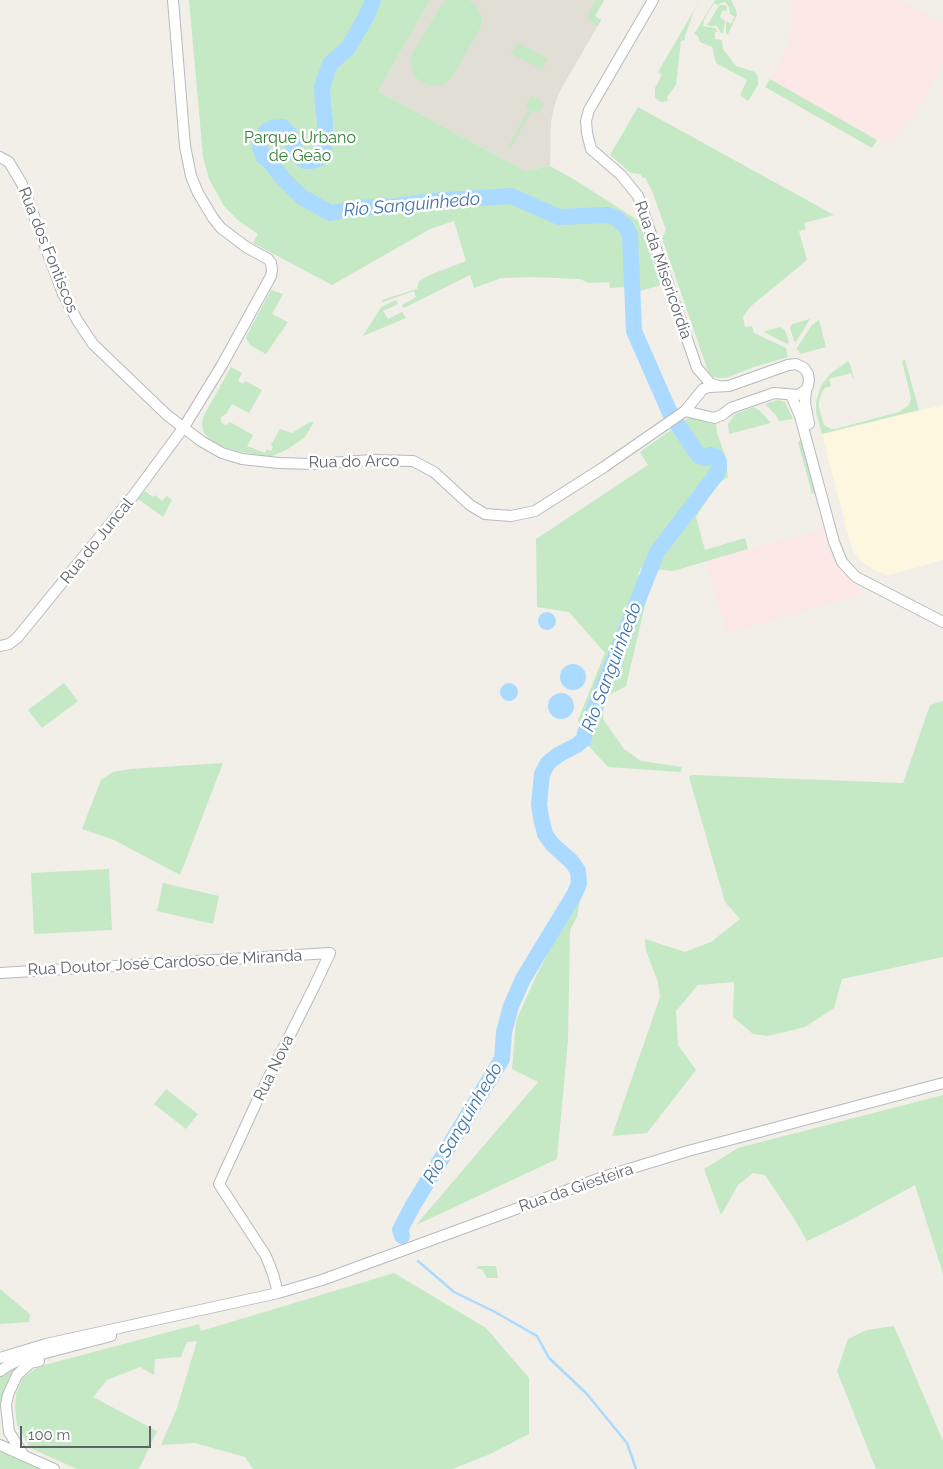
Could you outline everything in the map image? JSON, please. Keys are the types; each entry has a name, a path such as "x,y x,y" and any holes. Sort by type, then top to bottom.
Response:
{"street":[{"name":"Rua do Juncal","path":"1,646 9,644 17,638 33,620 134,496 184,427 222,365 272,270 268,259 246,247 221,228 205,206 191,176 185,146 173,0"},
{"name":"Rua da Misericórdia","path":"653,0 589,110 586,121 587,133 591,149 621,176 638,196 697,368 710,382 718,386"},
{"name":"Rua dos Fontiscos","path":"0,157 9,162 22,184 64,294 76,320 93,344 167,415 184,427"},
{"path":"806,390 798,395 774,393 731,408 714,418 685,411 704,389 709,387 729,386 788,365 796,364 804,368 808,374 806,390 807,415 840,540 847,556 862,573 943,614"},
{"path":"697,368 699,378 698,403 705,415"},
{"path":"790,395 800,416 834,542 842,562 856,577 943,622"},
{"name":"Rua do Arco","path":"184,427 200,441 222,453 260,462 313,464 372,460 413,461 434,472 470,505 485,514 511,516 538,509 598,471 685,411"},
{"name":"Rua Doutor José Cardoso de Miranda","path":"0,973 330,953"},
{"name":"Rua Nova","path":"278,1292 266,1256 219,1184 258,1099 330,953"},
{"name":"Rua da Giesteira","path":"213,1307 322,1280 606,1176 696,1149 943,1083"},
{"path":"0,1371 9,1364 22,1359 213,1307"},
{"path":"0,1358 46,1344 213,1307"},
{"path":"24,1456 9,1432 6,1405 8,1395 17,1375 30,1363 92,1346 106,1337"},
{"path":"0,1445 54,1469"}],"shaded area":[{"path":"430,0 604,0 595,16 601,20 559,93 554,107 551,122 550,166 525,171 378,91"},
{"path":"792,0 901,0 943,24 943,64 915,115 907,122 902,131 900,130 889,147 770,79 791,40 794,12"},
{"path":"943,405 943,560 889,575 878,572 861,561 854,553 822,434"},
{"path":"826,528 834,556 843,571 859,586 859,594 855,597 727,633 706,561"}],"green space":[{"name":"Parque Urbano de Geão","path":"189,0 430,0 378,91 525,171 550,166 639,221 661,285 637,292 627,287 610,288 609,282 589,283 580,279 534,277 501,278 474,288 470,275 404,308 402,305 416,297 414,291 383,302 382,300 417,289 419,281 466,261 454,221 430,229 332,285 253,243 258,234 239,221 224,206 209,179 203,157"},
{"path":"448,0 468,0 476,5 481,15 481,26 453,76 442,84 436,86 429,85 420,81 413,73 410,61 412,54 442,4"},
{"path":"596,0 604,0 595,16 601,20 598,26 589,21 587,16"},
{"path":"700,0 693,13 685,40 681,41 676,85 667,97 668,101 659,101 655,97 655,88 662,75 658,72"},
{"path":"715,0 731,0 737,15 728,34 726,34 726,21 731,24 735,17 730,14 729,7 724,2 717,5 714,3 704,20 703,26 715,28 718,32 715,32 715,39 722,40 723,49 736,66 755,72 758,77 758,85 748,101 740,95 747,80 716,63 712,47 700,42 698,36 694,34"},
{"path":"719,5 727,7 726,12 723,10 720,17 725,21 723,33 721,33 717,26 706,24 709,23"},
{"path":"518,42 548,59 542,69 511,54"},
{"path":"770,79 877,140 872,148 765,87"},
{"path":"531,96 544,103 538,113 532,110 510,149 508,148 529,109 526,106"},
{"path":"638,107 834,215 804,223 806,229 799,231 807,260 751,306 743,317 745,327 752,326 754,333 786,348 788,357 726,378 712,376 708,371 662,238 666,230 652,191 645,177 643,178 640,174 631,173 610,155"},
{"path":"271,290 283,294 272,314 288,322 266,354 250,345 246,338"},
{"path":"396,300 398,304 383,311 388,319 402,312 406,318 363,336 381,307"},
{"path":"810,319 796,342 794,341 790,328 792,324"},
{"path":"819,320 826,347 800,354 797,348 811,326"},
{"path":"780,327 785,330 789,342 787,344 764,332"},
{"path":"905,360 919,410 822,434 816,412 816,402 821,386 830,374 848,361 854,379 851,373 829,379 831,386 825,388 822,392 819,407 824,425 835,429 899,412 909,405 911,398 902,361"},
{"path":"231,367 242,373 238,381 243,384 245,381 262,390 249,413 232,404 226,414 221,417 223,424 226,425 230,422 253,435 247,446 265,453 267,449 271,451 273,447 271,445 280,429 292,433 310,422 314,422 305,437 288,449 270,457 237,451 222,446 210,439 204,433 203,417"},
{"path":"778,400 785,402 793,419 779,421 765,404"},
{"path":"754,407 771,423 729,434 728,424 735,414"},
{"path":"689,417 716,424 717,433 725,455 728,477 714,489 696,517 705,550 745,538 748,549 673,571 641,568 638,575 649,579 650,584 626,686 604,698 603,719 624,749 641,761 682,767 681,772 608,767 586,743 578,720 605,653 569,612 537,607 536,539 648,465 640,452"},
{"path":"802,441 815,493 812,494 798,442"},
{"path":"145,491 153,497 155,495 162,501 167,496 172,500 163,517 138,499"},
{"path":"64,683 78,701 42,728 28,710"},
{"path":"943,701 943,957 842,979 834,1008 805,1027 768,1036 753,1034 733,1017 734,982 698,985 676,1011 678,1045 696,1070 647,1133 612,1136 660,997 658,982 646,951 645,939 685,952 711,942 740,919 725,902 689,777 692,775 903,783 930,705"},
{"path":"223,763 180,875 114,840 82,829 101,780 113,772 130,769"},
{"path":"109,869 112,930 34,934 31,873"},
{"path":"163,883 219,896 213,924 157,911"},
{"path":"582,889 577,917 570,930 568,1040 557,1159 416,1225 538,1082 512,1069 516,1021 537,974"},
{"path":"166,1089 198,1114 186,1129 154,1104"},
{"path":"943,1095 943,1274 915,1185 849,1221 807,1241 765,1175 753,1173 738,1185 721,1215 704,1169 738,1148"},
{"path":"478,1266 496,1266 498,1278 487,1278 482,1269 477,1269"},
{"path":"394,1273 486,1328 529,1378 529,1434 488,1455 452,1469 253,1469 245,1457 195,1443 161,1445 177,1408 197,1341 187,1342 181,1357 155,1359 154,1375 140,1367 107,1380 93,1397 157,1431 139,1469 77,1469 30,1448 17,1425 16,1394 23,1378 37,1367 199,1324 201,1331"},
{"path":"0,1289 30,1314 29,1322 0,1324"},
{"path":"894,1326 943,1441 943,1469 876,1469 837,1371 848,1339 867,1330"},
{"path":"15,1367 4,1389 0,1406 0,1377"},
{"path":"0,1451 43,1469 0,1469"}],"water":[{"path":"547,612 553,615 556,621 553,627 547,630 541,627 538,621 541,615"},
{"path":"573,664 582,668 586,677 582,686 573,690 564,686 560,677 564,668"},
{"path":"509,683 515,686 518,692 515,698 509,701 503,698 500,692 503,686"},
{"path":"561,693 571,696 574,706 571,716 561,719 551,716 548,706 551,696"}],"waterway":[{"name":"Rio Sanguinhedo","path":"373,0 366,17 348,48 330,64 322,87 325,121 323,152 318,159 305,161 296,154 289,134 283,127 272,128 261,139 260,147 263,156 302,197 330,213 357,208 397,206 429,201 511,196 559,217 608,215 616,218 626,227 630,235 634,331 670,413"},
{"name":"Rio Sanguinhedo","path":"402,1236 400,1230 412,1207 502,1059 504,1032 511,1006 523,979 579,884 578,871 572,862 552,844 545,834 539,804 542,774 548,763 584,739 657,552 716,475 719,468 719,461 715,456 710,455 706,458 699,456 678,425"},
{"name":"Rio Sanguinhedo","path":"418,1261 454,1292 495,1312 537,1336 549,1358 586,1393 627,1443 636,1469"}]}
